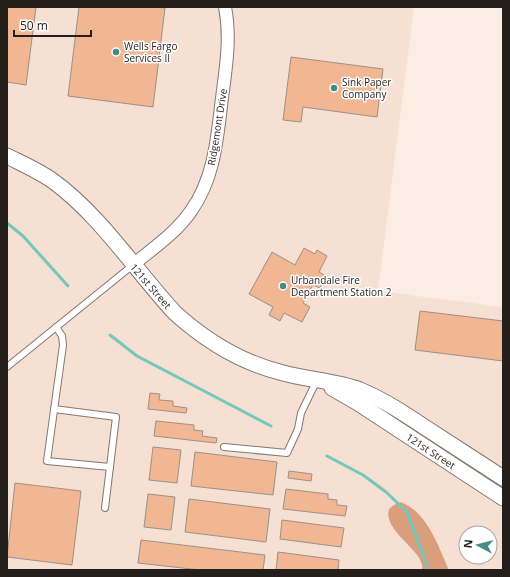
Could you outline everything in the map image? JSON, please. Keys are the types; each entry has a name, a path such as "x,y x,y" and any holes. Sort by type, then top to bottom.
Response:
{"street":[{"name":"Ridgemont Drive","path":"133,265 179,225 191,211 208,180 216,147 229,38 228,20 225,7"},
{"name":"121st Street","path":"7,156 42,174 66,191 98,223 175,313 192,328 213,343 235,356 259,366 283,373 359,390 384,400 503,478"},
{"name":"121st Street","path":"317,380 358,403 503,498"}],"lane":[{"path":"7,367 133,265"},
{"path":"56,327 62,336 63,345 47,461 110,468"},
{"path":"224,447 287,453 298,429 301,413 317,380"},
{"path":"54,409 116,417 105,508"}],"shaded area":[{"path":"7,7 414,7 378,291 503,307 503,570 7,570"},
{"path":"401,502 410,507 425,522 436,541 449,570 422,570 418,556 397,533 392,526 389,517 389,509"}],"building":[{"path":"7,7 36,7 26,85 7,82"},
{"name":"Wells Fargo Services II","path":"79,7 165,8 153,107 68,96"},
{"name":"Sink Paper Company","path":"291,57 383,69 377,117 303,107 301,122 283,120"},
{"name":"Urbandale Fire Department Station 2","path":"304,248 315,254 317,250 327,256 319,272 326,276 320,288 313,285 303,303 310,307 302,322 284,313 280,321 269,315 273,307 249,294 272,252 295,265"},
{"path":"420,311 503,321 503,361 415,350"},
{"path":"150,393 160,394 159,400 173,401 173,406 187,408 186,413 148,409"},
{"path":"156,421 194,425 194,430 203,431 202,436 217,438 216,443 154,436"},
{"path":"153,447 181,450 177,483 149,480"},
{"path":"195,452 277,462 273,495 191,486"},
{"path":"289,471 312,474 311,481 288,478"},
{"path":"15,483 81,491 72,565 7,557"},
{"path":"286,489 328,494 328,499 337,500 337,505 347,506 345,516 283,509"},
{"path":"148,494 175,497 171,530 144,527"},
{"path":"189,499 270,509 266,542 185,532"},
{"path":"282,520 344,528 341,547 280,539"},
{"path":"141,540 265,555 263,570 200,570 138,563"},
{"path":"278,552 339,560 338,570 276,570"}],"waterway":[{"path":"7,223 23,236 68,286"},
{"path":"110,335 137,356 271,426"},
{"path":"327,456 363,475 386,492 407,512 427,565 426,570"}],"place":[{"name":"Wells Fargo Services II","path":"116,52"},
{"name":"Sink Paper Company","path":"334,88"},
{"name":"Urbandale Fire Department Station 2","path":"283,286"}]}
